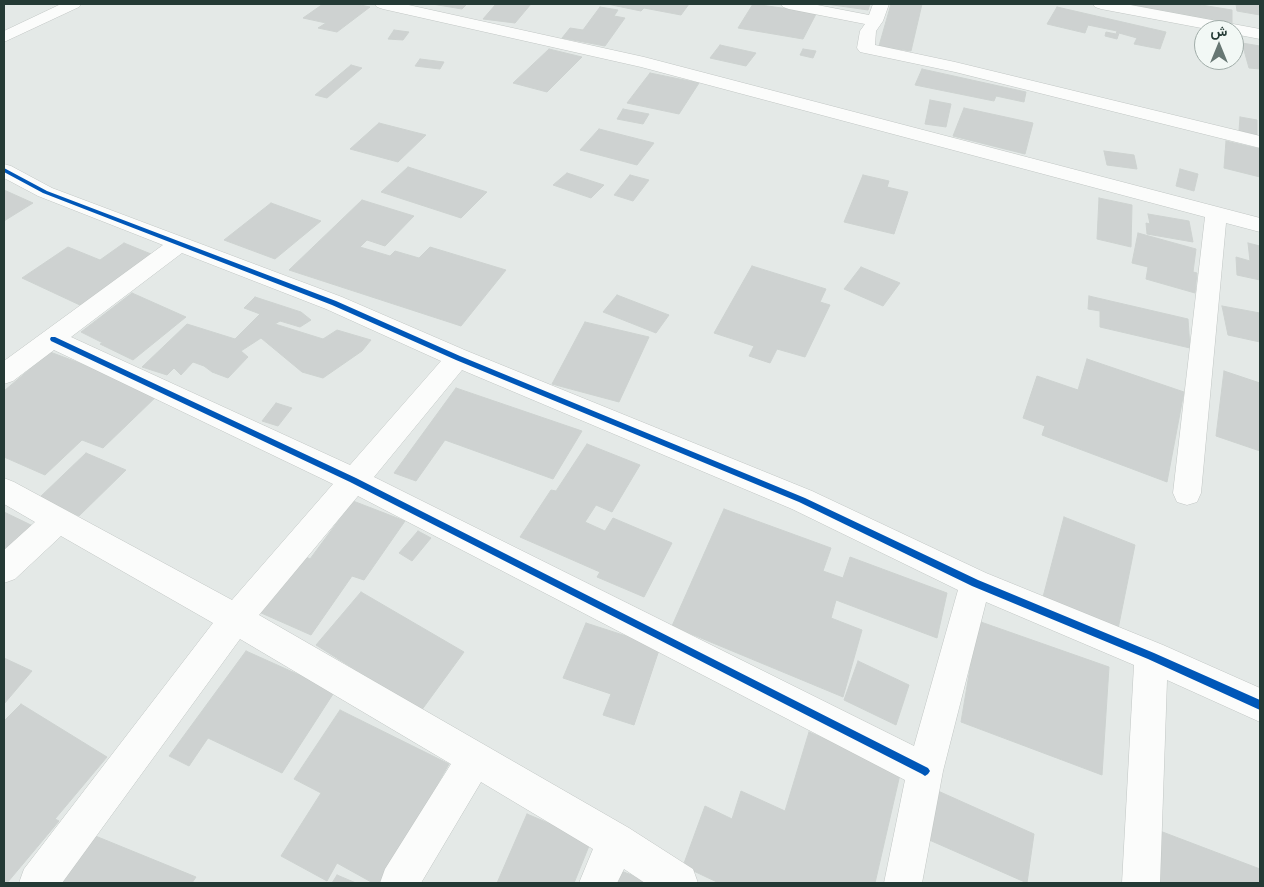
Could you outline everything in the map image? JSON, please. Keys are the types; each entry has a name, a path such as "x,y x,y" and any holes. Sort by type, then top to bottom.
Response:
{"street":[{"path":"4,37 73,4"},
{"path":"383,4 644,62 1260,225"},
{"path":"789,4 878,12 868,31 866,48 955,67 1260,142"},
{"path":"1102,4 1260,34"},
{"path":"4,170 45,192 334,303 458,358 802,500 975,583 1151,656 1260,705"},
{"path":"1187,493 1216,214"},
{"path":"4,374 181,243"},
{"path":"53,339 353,480 925,771"},
{"path":"38,883 236,620 458,358"},
{"path":"4,490 236,620 475,758 616,841 679,883"},
{"path":"4,569 57,521"},
{"path":"903,883 925,771 975,583"},
{"path":"1141,883 1151,656"},
{"path":"399,883 475,758"},
{"path":"598,883 616,841"}],"building":[{"path":"323,4 356,4 370,7 337,32 318,28 326,23 303,18"},
{"path":"432,4 467,4 462,9"},
{"path":"496,4 531,4 515,23 483,19"},
{"path":"607,4 689,4 681,15 644,8 641,11"},
{"path":"753,4 816,14 803,39 738,28"},
{"path":"826,4 870,4 868,10"},
{"path":"891,4 922,4 911,51 879,46"},
{"path":"1126,4 1195,4 1232,10 1232,20 1215,20"},
{"path":"1236,4 1260,4 1260,15 1237,11"},
{"path":"600,7 618,10 614,16 625,18 605,46 562,38 570,28 583,30"},
{"path":"1057,7 1166,32 1160,49 1134,44 1137,38 1119,33 1117,39 1105,36 1106,32 1116,34 1117,31 1088,25 1085,33 1047,24"},
{"path":"394,30 409,32 403,40 388,39"},
{"path":"1244,43 1260,46 1260,69 1249,68"},
{"path":"720,45 756,53 746,66 710,58"},
{"path":"549,49 582,57 547,92 513,83"},
{"path":"803,49 816,51 813,58 800,55"},
{"path":"420,59 444,62 440,69 415,66"},
{"path":"351,65 362,68 327,98 315,95"},
{"path":"922,69 1026,92 1024,102 996,96 994,101 915,85"},
{"path":"650,73 699,83 679,114 627,103"},
{"path":"930,100 951,104 946,127 925,124"},
{"path":"964,108 1033,123 1025,154 953,136"},
{"path":"623,109 649,114 643,124 617,119"},
{"path":"1240,117 1257,120 1257,135 1239,131"},
{"path":"379,123 426,135 398,162 350,149"},
{"path":"599,129 654,143 637,165 580,150"},
{"path":"1226,141 1260,149 1260,177 1224,168"},
{"path":"1104,151 1134,155 1137,169 1107,165"},
{"path":"408,167 487,192 461,218 381,192"},
{"path":"1180,169 1198,174 1194,191 1176,186"},
{"path":"567,173 604,185 591,198 553,185"},
{"path":"630,175 649,180 633,201 614,195"},
{"path":"863,175 889,181 887,187 908,192 894,234 844,222"},
{"path":"4,190 33,203 4,221"},
{"path":"1099,198 1132,205 1131,247 1097,239"},
{"path":"362,200 414,216 385,246 367,240 360,247 390,256 395,251 419,258 430,247 506,270 461,326 289,270"},
{"path":"271,203 321,221 275,259 224,240"},
{"path":"1148,214 1189,221 1193,242 1147,234 1146,223 1150,224"},
{"path":"1138,233 1196,249 1193,272 1197,273 1195,293 1146,279 1148,267 1132,263"},
{"path":"124,243 151,254 82,306 22,278 68,247 100,260"},
{"path":"1248,243 1260,246 1260,280 1237,275 1236,257 1250,261"},
{"path":"752,266 826,289 820,302 830,305 805,357 777,349 770,363 749,356 754,346 714,333"},
{"path":"861,267 900,283 883,306 844,289"},
{"path":"132,293 186,317 133,360 100,344 103,343 81,332"},
{"path":"617,295 669,315 656,333 603,312"},
{"path":"1089,296 1188,319 1190,348 1100,327 1100,311 1088,309"},
{"path":"255,297 301,312 311,320 300,327 280,321 275,324 323,339 337,330 371,340 362,351 323,378 302,372 261,338 241,351 248,357 228,378 193,362 181,375 174,368 167,375 142,367 187,324 235,339 260,314 244,308"},
{"path":"1222,306 1260,313 1260,342 1228,335"},
{"path":"585,322 649,337 619,402 552,384"},
{"path":"50,352 160,393 103,448 82,440 45,475 4,457 4,391"},
{"path":"1087,359 1184,392 1167,482 1042,435 1045,426 1023,418 1037,376 1078,390"},
{"path":"1224,371 1260,383 1260,451 1216,436"},
{"path":"456,388 582,431 553,479 445,440 416,481 394,473"},
{"path":"276,403 292,408 278,426 262,421"},
{"path":"587,444 640,465 612,512 596,505 585,522 605,531 613,518 672,543 644,597 597,577 600,572 520,537 551,490 556,491"},
{"path":"86,453 126,470 79,516 39,498"},
{"path":"353,501 405,521 364,580 352,576 311,635 259,612 302,555 310,559"},
{"path":"724,509 831,548 823,571 843,578 850,557 947,593 937,638 836,600 831,618 862,630 843,697 672,626"},
{"path":"4,512 33,526 4,554"},
{"path":"1064,517 1135,545 1118,629 1043,597"},
{"path":"418,531 431,538 412,561 399,553"},
{"path":"361,592 464,652 421,711 316,645"},
{"path":"978,621 1109,667 1102,775 961,722"},
{"path":"586,623 660,647 634,725 603,715 611,694 563,678"},
{"path":"246,651 335,691 282,773 208,738 189,766 169,756"},
{"path":"4,658 32,671 4,704"},
{"path":"858,661 909,685 896,725 844,700"},
{"path":"21,704 107,757 55,819 59,821 7,883 4,883 4,721"},
{"path":"340,710 449,764 382,883 373,883 337,863 327,881 281,856 321,793 294,779"},
{"path":"809,732 901,770 875,883 719,883 683,866 705,806 732,819 741,791 785,811"},
{"path":"938,791 1034,834 1027,883 927,839"},
{"path":"527,814 591,841 574,883 497,883"},
{"path":"1152,828 1260,869 1260,883 1152,883"},
{"path":"93,835 196,877 192,883 60,883"},
{"path":"613,868 653,883 609,883"},
{"path":"337,875 356,883 332,883"}],"cycle path":[{"path":"4,170 45,192 334,303 458,358 802,500 975,583 1151,656 1260,705"},
{"path":"53,339 353,480 925,771"}]}
